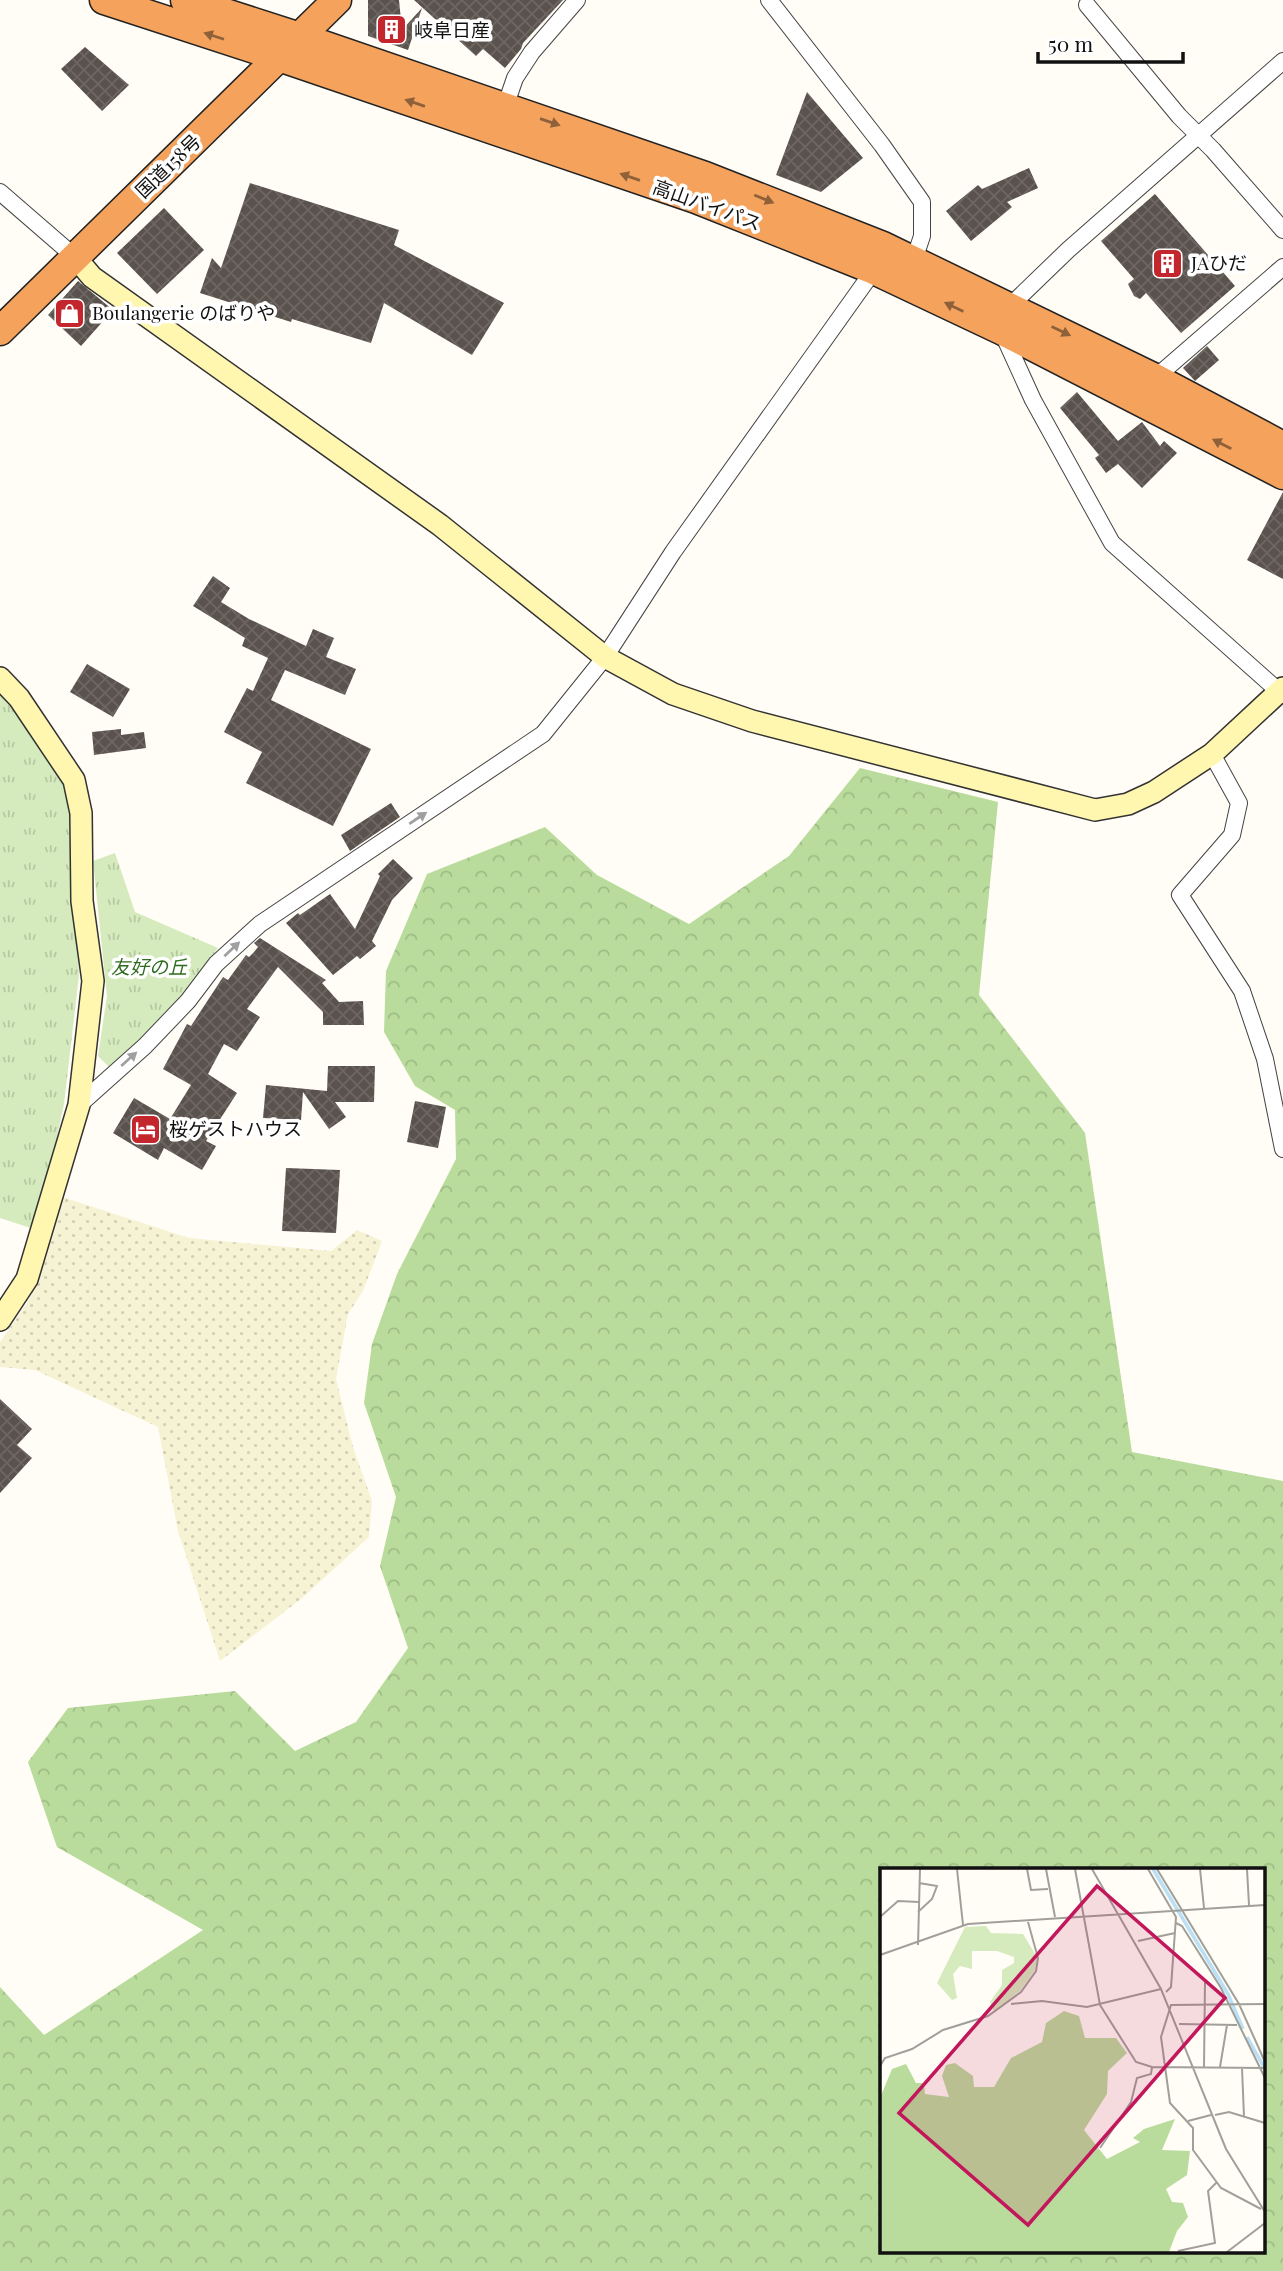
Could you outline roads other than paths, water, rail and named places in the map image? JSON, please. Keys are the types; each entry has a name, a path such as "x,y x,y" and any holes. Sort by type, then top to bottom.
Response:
{"highway":[{"name":"高山バイパス","path":"104,0 696,199 1155,378 1283,446"},
{"name":"高山バイパス","path":"185,0 705,176 914,260 1006,318 1283,475"},
{"name":"国道158号","path":"0,331 337,0"}],"street":[{"path":"505,107 515,78 531,52 576,0"},
{"path":"769,0 882,145 922,202 922,236 914,260"},
{"path":"1087,5 1179,116 1283,230"},
{"path":"0,192 75,257 92,277 440,525 605,657 673,694 752,721 1095,810 1128,804 1154,792 1212,754 1281,691 1112,543 1033,400 1006,318 1068,250 1283,61"},
{"path":"1155,378 1283,267"},
{"path":"79,1105 145,1046 188,1001 216,964 260,924 543,734 605,657 681,541 874,270"},
{"path":"0,678 19,698 74,779 81,813 82,901 93,981 79,1105 27,1279 0,1320"},
{"path":"1212,754 1239,803 1237,814 1232,835 1180,895 1242,991 1265,1059 1283,1149"}],"place":[{"name":"岐阜日産","path":"391,30"},
{"name":"JAひだ","path":"1168,263"},
{"name":"Boulangerie のばりや","path":"69,313"},
{"name":"桜ゲストハウス","path":"146,1129"}],"park label":[{"name":"友好の丘","path":"149,967"}]}
